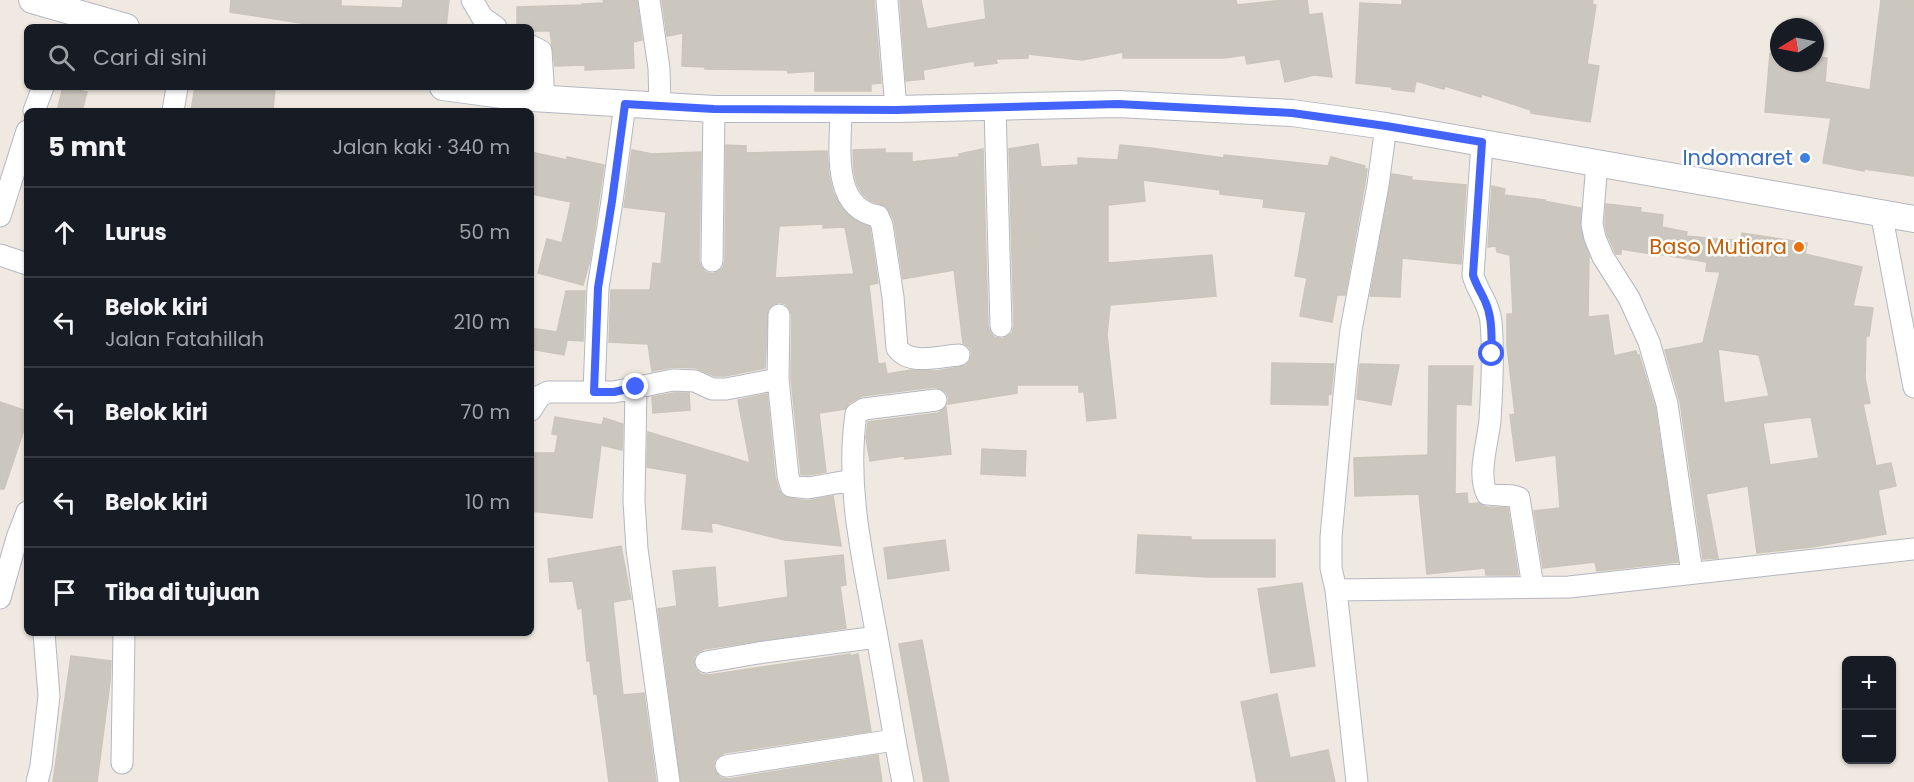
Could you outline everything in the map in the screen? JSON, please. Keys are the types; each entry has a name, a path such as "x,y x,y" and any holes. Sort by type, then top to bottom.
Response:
{"street":[{"path":"32,0 67,19 104,24"},
{"path":"472,0 482,16 492,24"},
{"path":"649,0 658,68 660,106"},
{"path":"887,0 896,110"},
{"path":"534,48 541,51 544,99"},
{"path":"35,108 42,90"},
{"path":"173,108 176,90"},
{"path":"465,90 516,97 714,109 896,110 1118,104 1292,113 1482,142 1914,219"},
{"path":"594,392 598,288 625,104"},
{"path":"995,107 1000,326"},
{"path":"712,261 714,109"},
{"path":"841,109 842,180 851,201 857,208 871,216 878,216 882,225 892,287 897,348 911,359 959,355"},
{"path":"1357,782 1336,590 1331,568 1331,537 1351,330 1378,185 1386,126"},
{"path":"0,216 24,140"},
{"path":"1482,142 1473,275 1476,287 1485,300 1491,320 1490,420 1483,486 1487,494 1519,498 1533,588"},
{"path":"1597,163 1592,224 1595,238 1603,257 1629,298 1649,342 1667,404 1692,573"},
{"path":"1881,213 1914,387"},
{"path":"0,255 24,263"},
{"path":"779,315 778,380 791,486 808,488 853,480"},
{"path":"534,405 540,396 548,392 614,392 672,380 695,381 712,389 726,390 778,380"},
{"path":"636,387 634,501 637,549 669,782"},
{"path":"903,782 859,541 853,480 854,429 856,414 864,408 936,400"},
{"path":"0,598 22,546"},
{"path":"1336,590 1569,587 1914,549"},
{"path":"37,782 49,696 44,636"},
{"path":"122,763 124,636"},
{"path":"706,662 877,637"},
{"path":"726,766 894,740"}],"building":[{"path":"231,0 341,0 341,6 402,8 403,0 449,0 446,24 307,24 230,12"},
{"path":"603,0 637,0 642,40 633,42 634,68 585,70 585,65 555,66 550,31 534,31 534,24 517,24 517,7 604,3"},
{"path":"662,0 874,0 881,83 871,84 871,91 815,91 815,71 788,73 787,70 705,69 705,67 682,66 683,33 667,36"},
{"path":"900,0 921,0 927,29 986,19 984,0 1236,0 1237,5 1307,0 1309,15 1322,13 1332,77 1314,75 1285,82 1280,59 1247,64 1245,55 1225,58 1123,58 1123,52 1082,60 1028,54 1028,58 996,59 997,63 975,66 974,61 923,70 924,79 906,81"},
{"path":"1402,0 1593,0 1592,4 1596,5 1587,64 1599,66 1590,122 1531,113 1531,110 1482,94 1481,97 1445,86 1444,89 1416,81 1414,92 1356,83 1360,3 1402,5"},
{"path":"1881,0 1914,0 1914,176 1864,169 1864,171 1823,163 1831,118 1765,112 1770,53 1770,72 1824,72 1824,58 1827,58 1825,82 1870,90"},
{"path":"62,90 87,92 83,108 58,108"},
{"path":"194,90 275,90 273,108 192,108"},
{"path":"1038,144 1041,167 1078,165 1078,158 1118,160 1120,145 1224,158 1224,155 1328,166 1331,157 1365,166 1364,169 1367,169 1365,183 1345,295 1337,295 1332,322 1300,316 1307,278 1295,276 1306,212 1263,207 1264,199 1220,194 1220,190 1143,180 1145,201 1108,205 1108,263 1212,255 1216,296 1110,305 1107,335 1116,418 1087,421 1084,392 1079,392 1079,385 1017,385 1017,393 948,404 949,398 946,392 935,387 862,396 849,403 845,409 819,413 826,472 801,474 791,378 792,315 786,304 780,302 768,309 765,368 725,376 715,376 696,368 673,367 652,371 648,344 609,342 611,290 650,290 653,263 661,264 666,212 624,207 632,150 652,154 701,152 699,261 705,272 712,274 723,268 725,261 726,145 746,146 746,153 827,151 833,192 841,207 854,220 869,226 870,229 878,283 869,285 878,364 885,363 887,374 911,370 936,371 966,366 972,353 963,343 954,270 903,279 894,220 886,206 869,200 862,193 854,171 853,150 885,149 885,153 912,153 912,162 959,157 959,154 983,149 988,326 994,337 1002,339 1012,333 1014,326 1009,149","holes":["823,224 823,228 845,227 854,274 775,278 779,226"]},
{"path":"534,153 604,165 590,260 583,285 538,273 547,239 562,243 571,202 534,195"},
{"path":"1392,174 1412,177 1411,180 1466,185 1461,264 1402,258 1400,297 1370,296"},
{"path":"1492,186 1505,189 1504,195 1545,200 1581,208 1580,227 1589,256 1588,317 1608,315 1614,356 1636,351 1639,355 1655,407 1678,562 1597,571 1595,562 1543,568 1534,511 1560,508 1556,455 1516,461 1510,415 1515,414 1507,346 1507,314 1513,314 1510,255 1497,252 1496,246 1488,247"},
{"path":"1606,204 1641,208 1640,212 1663,215 1662,227 1687,232 1686,236 1741,241 1742,233 1807,243 1805,254 1862,267 1853,306 1873,308 1869,336 1866,336 1865,378 1870,403 1863,404 1876,466 1891,463 1896,486 1878,490 1886,534 1812,547 1757,553 1748,486 1706,494 1718,558 1703,559 1680,402 1665,350 1703,343 1720,272 1706,271 1707,262 1621,249 1621,254 1616,254 1605,223","holes":["1718,349 1759,355 1769,396 1724,403","1811,417 1819,458 1770,465 1763,423"]},
{"path":"566,291 585,291 583,341 567,340 564,355 534,350 534,328 557,332"},
{"path":"1272,363 1334,364 1328,405 1271,404"},
{"path":"1360,364 1399,365 1391,405 1357,399"},
{"path":"1429,366 1473,366 1471,405 1456,404 1455,494 1467,493 1468,504 1478,503 1486,507 1508,508 1518,575 1486,575 1485,568 1427,574 1419,494 1355,496 1354,458 1428,455"},
{"path":"689,393 690,410 653,413 652,397"},
{"path":"767,394 775,477 779,490 782,495 789,498 807,501 833,496 841,546 785,540 711,522 712,532 682,529 687,474 647,467 648,432 750,463 738,400"},
{"path":"0,402 24,410 24,430 4,489 0,489"},
{"path":"946,407 951,454 905,459 904,456 870,461 866,438 868,422 938,413"},
{"path":"555,417 602,425 604,418 623,424 622,450 601,445 592,518 534,511 534,453 555,453 558,435 552,434"},
{"path":"982,449 1026,451 1025,476 981,474"},
{"path":"1138,535 1191,537 1191,540 1275,540 1275,577 1209,577 1136,573"},
{"path":"945,540 949,570 888,579 884,548"},
{"path":"621,546 631,599 613,602 623,695 644,693 656,782 609,782 597,694 594,694 590,661 587,661 582,608 578,609 573,581 550,582 548,559"},
{"path":"843,555 846,585 840,586 846,628 704,649 694,657 694,665 701,674 708,675 858,654 871,731 724,753 714,761 714,769 721,778 728,779 878,755 882,782 681,782 658,609 677,606 673,571 715,567 718,608 788,597 785,561"},
{"path":"1302,583 1315,666 1271,673 1258,589"},
{"path":"922,640 949,782 924,782 899,644"},
{"path":"71,656 111,661 97,782 53,782"},
{"path":"1277,694 1290,758 1328,750 1335,782 1257,782 1241,702"}],"place":[{"name":"Indomaret","path":"1805,158"},
{"name":"Baso Mutiara","path":"1799,247"}],"route":[{"path":"636,387 606,393 594,392 598,288 625,104 714,109 896,110 1118,104 1292,113 1482,142 1473,275 1476,287 1485,300 1491,320 1492,354"}]}
